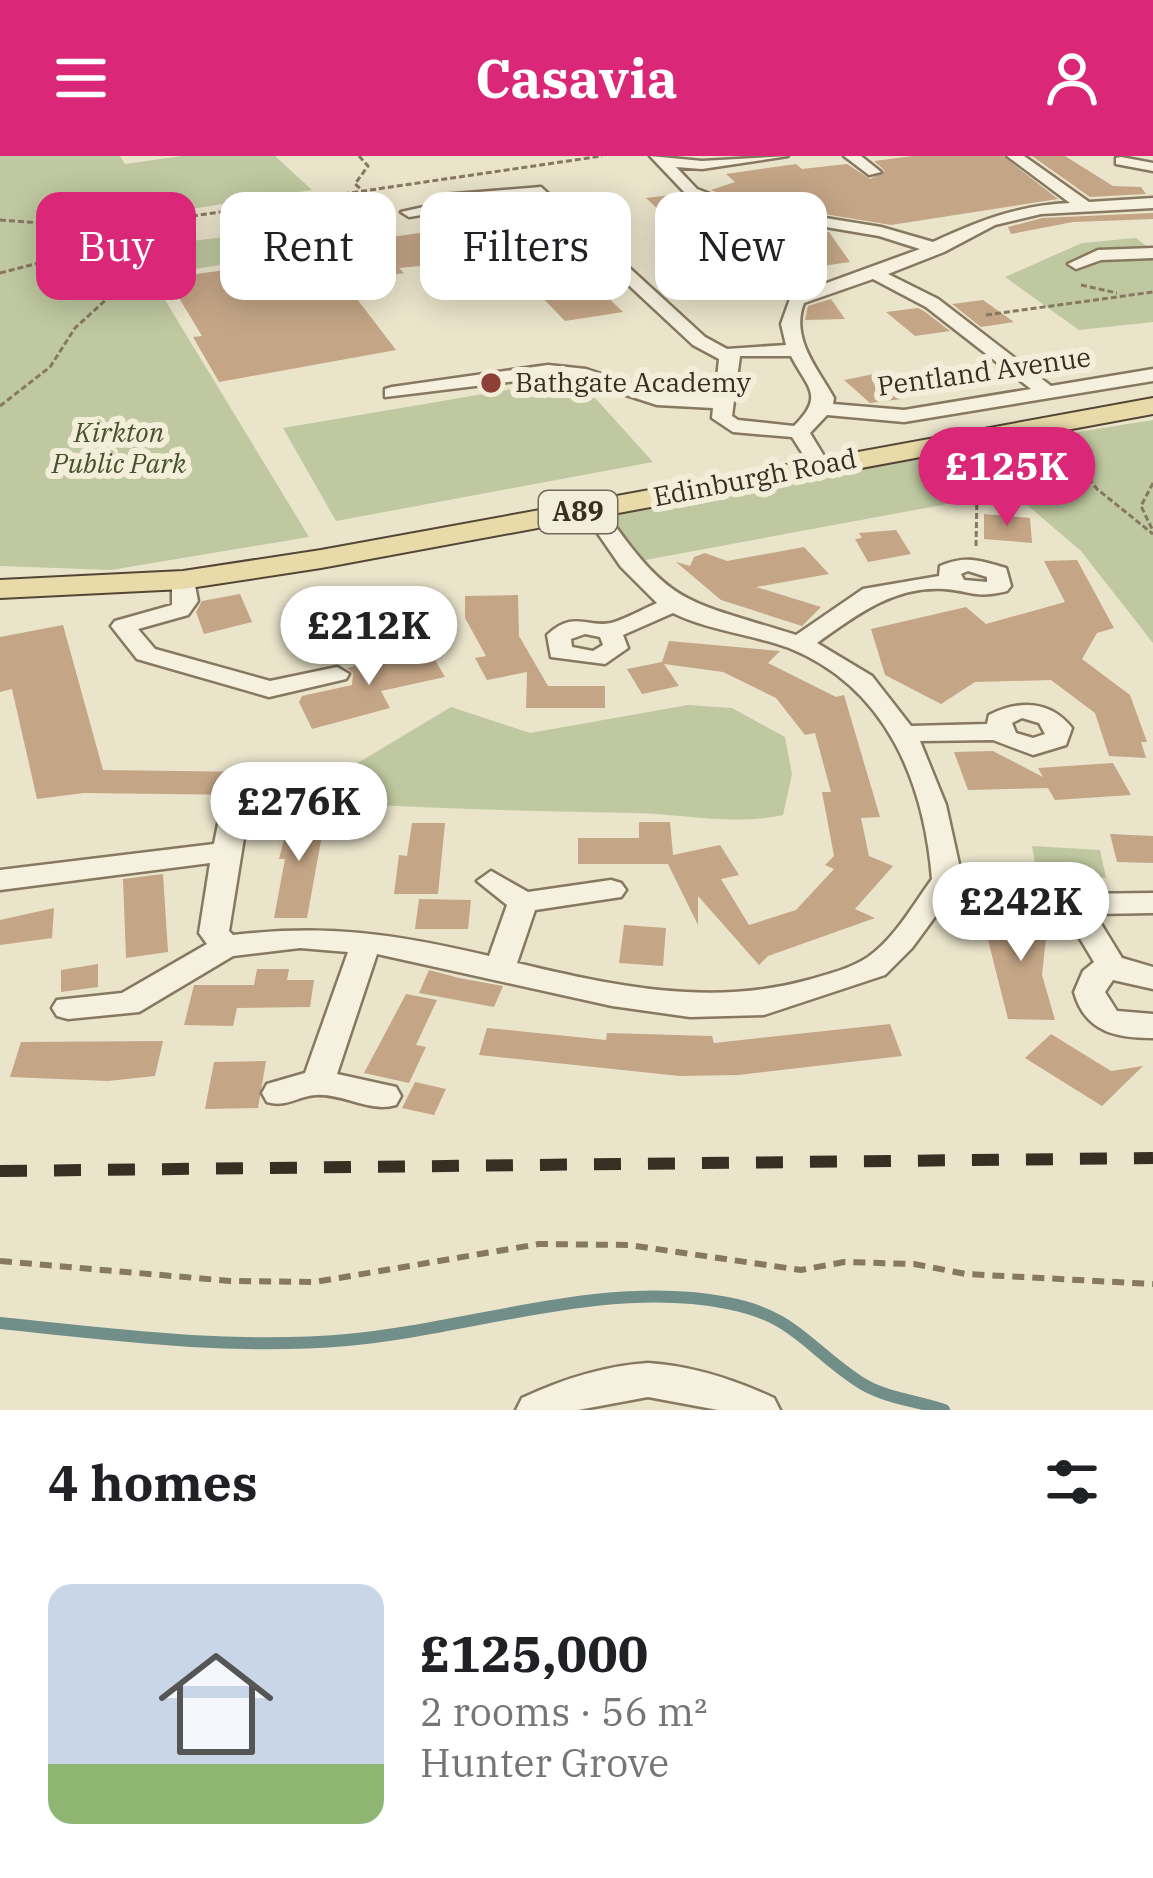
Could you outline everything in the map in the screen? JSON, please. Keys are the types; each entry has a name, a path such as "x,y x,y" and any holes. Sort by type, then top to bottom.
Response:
{"main road":[{"name":"Edinburgh Road","path":"0,589 183,580 1153,406"}],"street":[{"path":"659,158 702,165 781,156"},
{"path":"851,156 874,172"},
{"path":"1014,156 1083,205"},
{"path":"659,158 692,192 730,207 881,232 938,248"},
{"path":"1121,161 1153,170"},
{"path":"409,212 452,206 447,198 536,190 700,341 729,357"},
{"path":"799,432 822,409 824,398 789,327 789,311 796,300 938,248 990,221 1083,205 1153,203"},
{"path":"1073,273 1098,255 1153,254"},
{"path":"874,273 956,320 1045,391"},
{"path":"799,432 733,426 722,418 729,357 735,351 800,350"},
{"path":"392,393 548,371 579,373 658,399 724,403"},
{"name":"Pentland Avenue","path":"822,409 904,416 1153,375"},
{"path":"799,432 820,466"},
{"path":"68,1007 128,1004 226,946 252,939 365,945 697,1009 800,1000 883,962 947,880 946,853 904,734 868,685 799,644 732,628 674,604 629,563 592,509"},
{"path":"799,644 872,594 950,581 978,591 999,586 998,573 976,564"},
{"path":"183,580 186,601 180,610 123,626 146,654 269,689 338,674"},
{"path":"610,632 674,604"},
{"path":"904,734 999,732"},
{"path":"226,946 214,933 233,819"},
{"path":"0,880 226,852"},
{"path":"947,880 1073,904 1153,903"},
{"path":"491,881 524,902 611,890"},
{"path":"500,969 524,902"},
{"path":"1073,904 1113,968"},
{"path":"318,1082 365,945"},
{"path":"1153,978 1113,968 1091,978 1087,997 1117,1024 1153,1026"},
{"path":"279,1093 318,1082 384,1096"},
{"path":"536,1410 584,1387 659,1376 760,1410"}],"path":[{"path":"358,156 368,166 355,184 362,190"},
{"path":"196,215 602,156"},
{"path":"0,220 36,223"},
{"path":"0,273 36,264"},
{"path":"1073,273 1122,295"},
{"path":"956,320 1153,292"},
{"path":"0,406 50,368 75,328 106,300"},
{"path":"1048,424 1096,489 1153,533"},
{"path":"976,564 977,494 1030,485 1071,457"},
{"path":"1153,483 1141,506 1153,533"},
{"path":"0,1261 230,1281 315,1282 538,1244 629,1245 801,1270 844,1262 914,1264 966,1274 1153,1284"}],"green space":[{"name":"Kirkton Public Park","path":"0,156 120,156 125,164 182,156 275,156 312,190 220,192 220,204 196,208 196,192 36,192 36,300 165,300 309,537 111,570 0,566"},
{"path":"220,237 220,265 196,269 196,241"},
{"path":"1136,238 1153,251 1153,322 1079,330 1005,277 1082,243"},
{"path":"577,378 653,462 336,521 283,428"},
{"path":"1153,420 1153,643 1081,551 1012,492 629,563 592,509"},
{"path":"688,705 732,708 785,737 792,774 783,815 727,819 326,802 331,779 451,707 530,733"},
{"path":"1032,846 1100,850 1106,878 1037,874"}],"building":[{"path":"1003,156 1058,199 891,225 827,214 827,192 711,190 735,182 726,174 796,164 802,169 847,164 870,179 885,171 874,161"},
{"path":"1032,156 1065,156 1113,186 1141,187 1146,194 1090,197"},
{"path":"1153,213 1153,219 1073,222 1011,234 1008,227 1042,218"},
{"path":"827,232 829,232 850,262 827,265"},
{"path":"420,233 420,266 399,268 404,273 396,274 396,236"},
{"path":"220,271 220,300 358,300 396,350 219,382 193,337 202,336 180,300 196,300 196,274"},
{"path":"831,299 845,319 805,320 808,306"},
{"path":"545,300 611,300 623,312 565,321"},
{"path":"983,300 1014,322 981,327 952,304"},
{"path":"918,308 950,331 915,336 886,312"},
{"path":"874,374 902,399 870,403 844,380"},
{"path":"984,514 1030,518 1032,543 984,539"},
{"path":"896,530 911,554 868,562 855,539 862,538 859,533"},
{"path":"804,547 829,574 756,587 821,607 802,626 721,600 676,562 690,566 694,557 705,553 727,561"},
{"path":"1077,560 1114,628 1097,633 1082,659 1130,695 1147,742 1141,742 1146,758 1109,756 1095,713 1051,680 975,682 941,704 885,675 871,629 966,607 986,624 1065,602 1044,561"},
{"path":"240,594 252,622 204,634 196,612 202,601"},
{"path":"518,595 519,636 548,686 605,686 605,708 526,708 527,672 487,680 475,658 486,656 465,618 465,596"},
{"path":"63,625 103,770 254,772 248,795 84,793 37,799 12,689 0,692 0,637"},
{"path":"669,641 780,651 768,663 836,697 844,695 880,817 861,818 869,856 893,866 855,909 875,918 768,956 759,965 698,896 698,925 668,864 578,864 578,838 639,838 639,822 670,822 673,855 720,845 739,875 721,879 749,925 796,910 834,869 825,865 834,856 822,792 831,792 815,733 805,735 776,698 723,672 664,664 679,686 642,694 627,669 662,662"},
{"path":"428,648 445,677 381,691 390,708 312,729 299,702 302,696 352,685 353,673 347,668"},
{"path":"993,751 1043,777 1038,768 1113,763 1131,795 1055,800 1048,788 968,790 954,752"},
{"path":"291,812 326,813 307,918 274,918 285,859 279,859"},
{"path":"412,823 445,823 438,894 394,894 399,855 407,856"},
{"path":"1110,834 1153,836 1153,863 1117,862"},
{"path":"163,874 168,952 126,958 123,879"},
{"path":"419,899 471,900 468,929 415,929"},
{"path":"54,908 52,938 0,945 0,920"},
{"path":"992,910 1048,920 1042,975 1055,1020 1008,1019 988,940"},
{"path":"624,925 666,928 663,966 619,963"},
{"path":"98,964 98,987 61,992 61,970"},
{"path":"257,969 289,969 287,980 314,980 310,1007 237,1008 233,1026 184,1025 194,985 254,985"},
{"path":"429,970 503,986 494,1007 419,993"},
{"path":"406,994 437,1000 416,1045 426,1047 409,1083 364,1073"},
{"path":"890,1024 902,1056 738,1075 680,1076 479,1055 487,1028 606,1040 607,1033 712,1036 714,1043"},
{"path":"1051,1034 1111,1071 1143,1066 1102,1106 1025,1058"},
{"path":"163,1041 155,1076 108,1081 10,1077 21,1042"},
{"path":"266,1061 258,1108 205,1109 214,1062"},
{"path":"415,1082 446,1089 434,1115 402,1108"}],"waterway":[{"path":"0,1323 173,1340 304,1343 394,1334 585,1301 680,1297 768,1315 868,1387 944,1410"}],"railway":[{"path":"0,1171 1153,1158"}],"place":[{"name":"Bathgate Academy","path":"491,383"}]}
